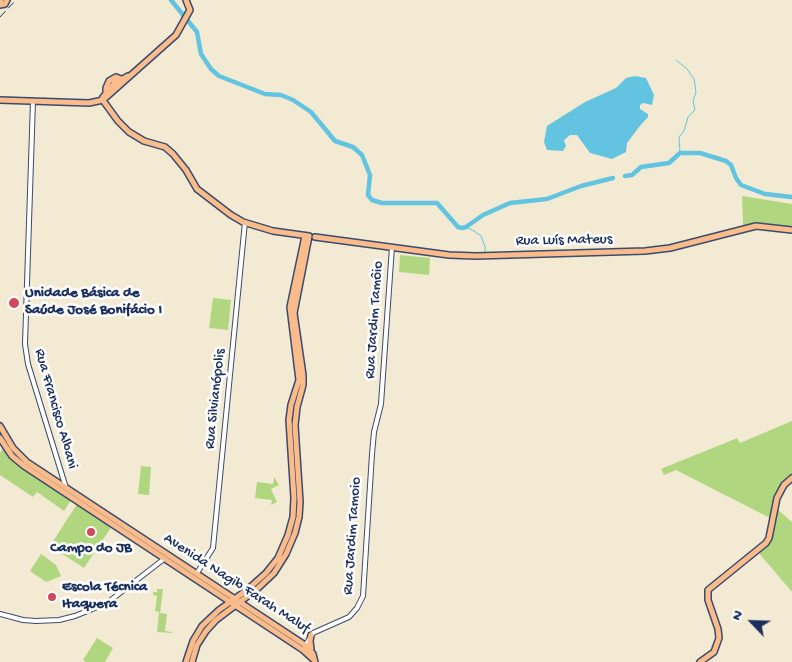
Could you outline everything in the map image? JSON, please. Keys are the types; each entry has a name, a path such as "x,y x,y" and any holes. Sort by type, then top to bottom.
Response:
{"main road":[{"path":"0,5 5,4 7,0"},
{"path":"102,100 111,89 133,73 176,35 190,10 186,0"},
{"path":"0,100 89,103 102,100 121,79 133,73"},
{"path":"111,89 115,78 121,79"},
{"name":"Rua Luís Mateus","path":"102,100 124,128 140,139 169,150 184,166 196,187 231,215 245,222 273,231 457,255 645,251 676,247 756,226 792,230"},
{"path":"186,662 193,641 212,620 266,581 279,567 295,533 297,508 294,405 302,385 303,375 294,313 310,236"},
{"name":"Avenida Nagib Farah Maluf","path":"0,426 13,448 22,458 78,500 164,559 299,641 315,661"},
{"name":"Avenida Nagib Farah Maluf","path":"0,438 12,456 24,466 76,494 78,500 197,573 235,602 304,647 313,654 315,661"},
{"path":"700,662 714,652 718,642 718,629 708,600 708,590 766,543 777,498 784,486 792,478"},
{"path":"235,602 262,577 279,555 297,508"},
{"path":"279,555 286,554"},
{"path":"164,559 174,559"},
{"path":"191,576 197,573"},
{"path":"192,662 197,645 212,620"},
{"path":"299,641 311,635"},
{"path":"311,635 310,644 313,654"}],"street":[{"name":"Rua Francisco Albani","path":"33,102 25,341 27,358 64,488"},
{"name":"Rua Silvianópolis","path":"197,573 212,550 213,545 245,222"},
{"name":"Rua Jardim Tamôio","path":"381,394 392,248"},
{"name":"Rua Jardim Tamoio","path":"311,635 345,620 357,608 363,596 372,454 381,394"},
{"path":"0,614 36,621 59,620 75,616 107,603 164,559"},
{"path":"304,647 311,635"}],"green space":[{"path":"742,196 792,204 792,227 743,225"},
{"path":"400,255 430,258 429,275 399,272"},
{"path":"213,298 231,300 228,330 209,328"},
{"path":"792,421 792,475 774,501 770,518 676,470 664,475 661,469 737,438 740,443"},
{"path":"3,448 10,457 71,500 64,511 37,492 33,497 0,475 0,453"},
{"path":"141,466 151,467 149,495 138,494"},
{"path":"274,477 279,485 271,489 277,502 271,505 272,500 255,498 257,482 273,484"},
{"path":"77,504 112,526 84,568 50,546"},
{"path":"776,508 792,522 792,592 758,552 764,546"},
{"path":"41,554 56,565 61,576 46,582 30,571"},
{"path":"157,589 163,589 160,613 167,614 165,631 172,633 157,632 159,612 155,611 157,596 153,595 153,592 157,592"},
{"path":"97,638 113,648 105,662 86,662 83,660"}],"water":[{"path":"635,76 646,78 654,95 652,105 643,103 640,105 640,109 648,114 648,117 627,143 626,152 612,159 590,153 577,135 570,135 564,140 566,146 563,151 547,150 544,142 547,126 585,102 616,88 626,78"}],"waterway":[{"path":"171,0 197,32 201,54 211,69 219,76 265,94 281,95 293,100 311,112 335,141 353,147 362,155 370,175 368,195 372,200 382,203 437,203 458,227 462,228 483,215 510,203 547,199 581,186 613,178"},
{"path":"676,60 687,69 694,79 696,92 693,101 695,110 688,117 684,131 679,137 680,153"},
{"path":"625,176 632,175 641,167 669,163 680,153 700,153 726,161 731,165 741,185 765,194 792,197"},
{"path":"466,227 481,236 485,252"}],"railway":[{"path":"0,17 16,0"}],"place":[{"name":"Unidade Básica de Saúde José Bonifácio I","path":"14,303"},
{"name":"Campo do JB","path":"91,532"},
{"name":"Escola Técnica Itaquera","path":"52,597"}]}
